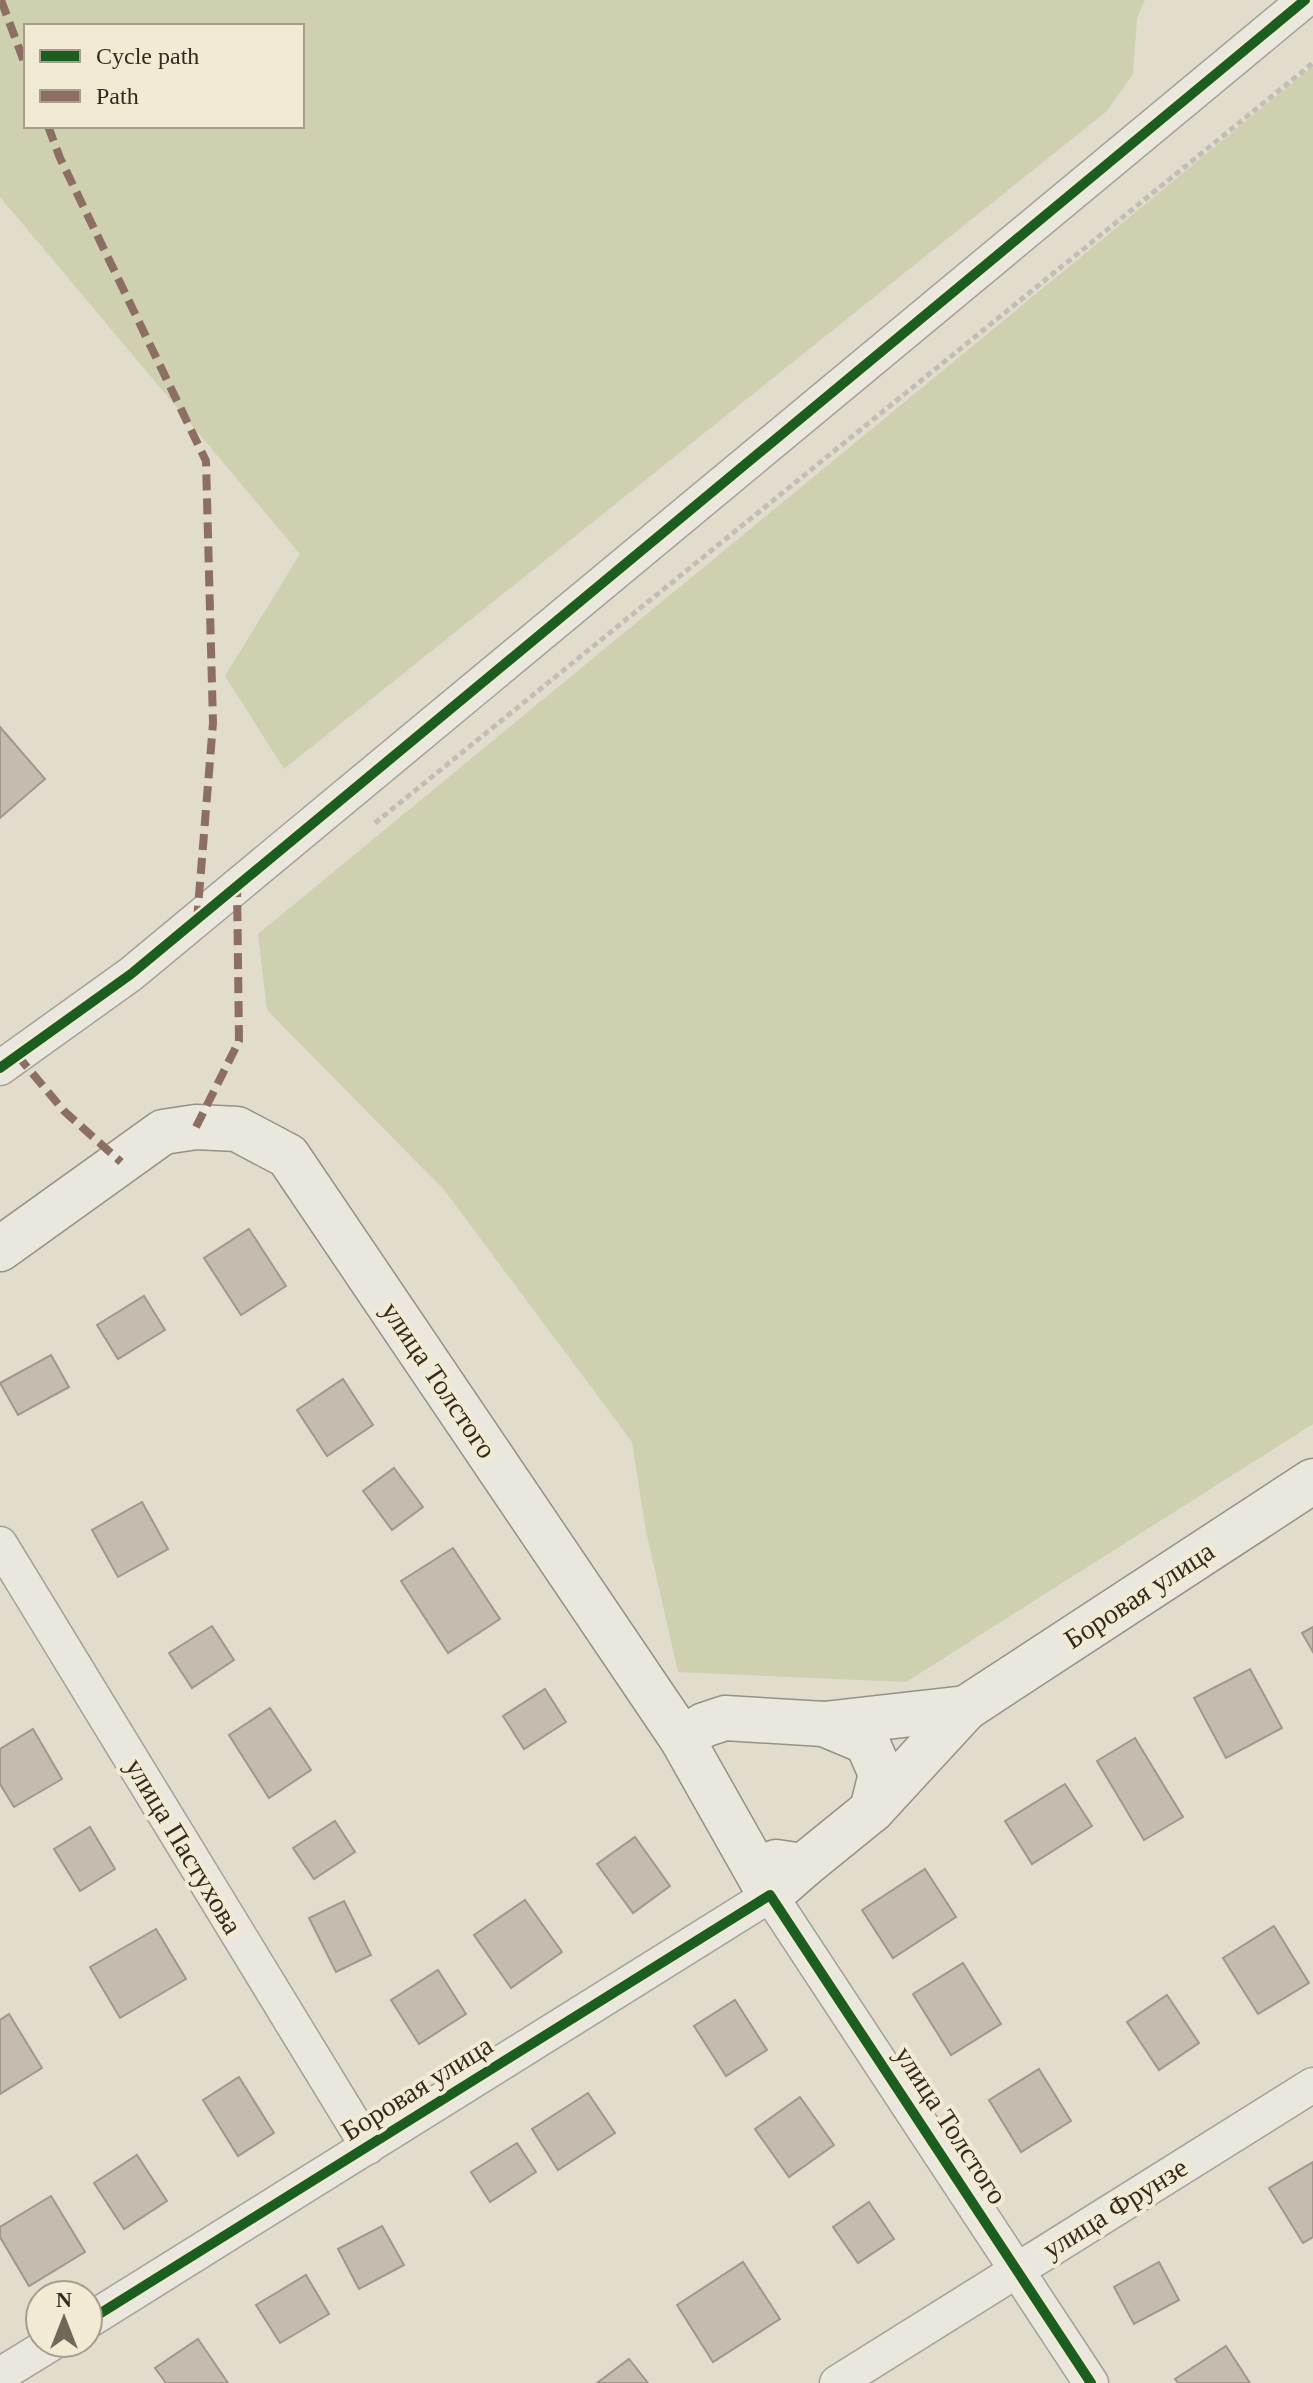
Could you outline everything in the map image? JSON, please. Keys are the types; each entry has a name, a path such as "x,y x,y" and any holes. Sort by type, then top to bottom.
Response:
{"street":[{"path":"0,1068 131,974 1305,0"},
{"name":"улица Толстого","path":"0,1249 163,1132 196,1127 237,1129 288,1156 682,1739 760,1876 1091,2383"},
{"name":"Боровая улица","path":"966,1708 1313,1481"},
{"name":"улица Пастухова","path":"0,1544 368,2147"},
{"path":"682,1739 704,1725 725,1718 824,1724 966,1708"},
{"path":"760,1876 803,1866 872,1810 966,1708"},
{"path":"824,1724 867,1742 881,1774 872,1810"},
{"name":"Боровая улица","path":"104,2311 368,2147 760,1876"},
{"name":"улица Фрунзе","path":"837,2383 1313,2085"},
{"path":"0,2375 26,2359"}],"path":[{"path":"374,824 1313,63"}],"green space":[{"path":"0,0 1145,0 1137,18 1133,74 1107,111 284,769 225,676 300,554 0,197"},
{"path":"1313,66 1313,1424 906,1682 678,1672 646,1531 632,1442 445,1191 267,1010 258,934"}],"building":[{"path":"0,727 45,779 0,818"},
{"path":"249,1229 286,1286 241,1315 204,1258"},
{"path":"144,1296 165,1330 118,1359 97,1325"},
{"path":"51,1355 69,1387 18,1415 0,1383"},
{"path":"343,1379 373,1425 327,1456 297,1410"},
{"path":"394,1468 423,1507 392,1530 363,1491"},
{"path":"142,1502 168,1549 118,1577 92,1530"},
{"path":"453,1548 500,1619 448,1653 401,1581"},
{"path":"212,1626 234,1660 192,1688 169,1653"},
{"path":"1313,1627 1313,1652 1302,1633"},
{"path":"1250,1669 1282,1728 1226,1758 1194,1698"},
{"path":"545,1689 566,1722 524,1749 503,1716"},
{"path":"270,1708 311,1770 269,1798 229,1735"},
{"path":"33,1729 62,1779 14,1807 0,1784 0,1749"},
{"path":"1135,1738 1183,1817 1144,1840 1097,1761"},
{"path":"1065,1784 1092,1826 1032,1864 1005,1821"},
{"path":"335,1821 355,1852 314,1879 293,1848"},
{"path":"90,1827 115,1869 80,1891 54,1849"},
{"path":"635,1837 670,1886 633,1913 597,1864"},
{"path":"925,1869 956,1917 893,1958 862,1910"},
{"path":"525,1900 562,1952 511,1988 474,1935"},
{"path":"344,1901 371,1955 336,1972 309,1918"},
{"path":"1274,1926 1309,1983 1258,2014 1223,1958"},
{"path":"156,1929 186,1979 120,2018 90,1967"},
{"path":"963,1963 1001,2024 951,2055 913,1994"},
{"path":"438,1970 466,2014 419,2044 391,2000"},
{"path":"1167,1995 1199,2043 1159,2070 1127,2022"},
{"path":"735,2000 767,2050 726,2076 694,2026"},
{"path":"9,2014 42,2068 0,2094 0,2020"},
{"path":"1039,2069 1071,2121 1021,2152 989,2100"},
{"path":"239,2077 274,2133 238,2156 203,2100"},
{"path":"588,2093 615,2133 558,2170 532,2129"},
{"path":"800,2097 834,2145 789,2177 755,2129"},
{"path":"517,2143 536,2172 490,2202 471,2172"},
{"path":"137,2155 167,2201 124,2229 94,2183"},
{"path":"1313,2162 1313,2237 1303,2243 1269,2188"},
{"path":"51,2196 85,2252 41,2279 25,2279 0,2237 0,2227"},
{"path":"869,2202 894,2239 858,2263 833,2227"},
{"path":"382,2226 404,2265 359,2289 338,2249"},
{"path":"743,2262 780,2319 713,2362 677,2305"},
{"path":"1159,2262 1179,2300 1134,2324 1114,2287"},
{"path":"306,2275 329,2314 280,2343 256,2305"},
{"path":"198,2339 228,2383 166,2383 155,2368"},
{"path":"1226,2346 1250,2383 1178,2383 1175,2379"},
{"path":"629,2359 648,2383 597,2383"}],"marked path":[{"path":"1,0 24,62"},
{"path":"49,128 60,158 206,461 213,723 197,920"},
{"path":"196,1127 239,1041 237,886"},
{"path":"17,1055 64,1111 121,1162"}],"cycle path":[{"path":"0,1068 131,974 1305,0"},
{"path":"104,2311 770,1895 1091,2383"}]}
